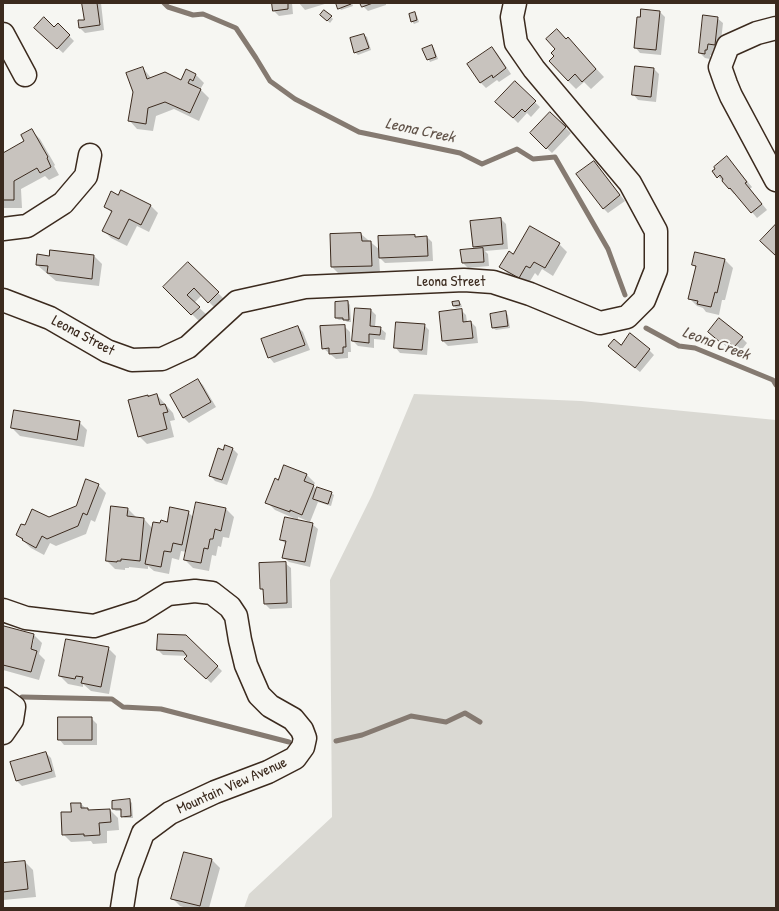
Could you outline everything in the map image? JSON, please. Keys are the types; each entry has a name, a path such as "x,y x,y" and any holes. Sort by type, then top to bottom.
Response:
{"street":[{"name":"Leona Street","path":"3,300 50,318 106,351 132,360 162,359 188,347 237,302 305,287 464,280 494,282 530,294 600,323 627,317 644,300 656,270 656,231 630,183 534,69 516,43 512,17 515,3"},
{"path":"776,28 757,33 728,46 720,67 731,96 776,180"},
{"path":"3,34 25,75"},
{"path":"3,229 27,226 62,203 86,176 90,155"},
{"name":"Mountain View Avenue","path":"3,610 26,618 94,626 141,611 168,594 195,591 212,593 230,607 236,616 246,665 259,695 270,706 293,720 302,730 305,738 303,748 295,758 268,772 215,792 170,813 143,833 127,876 122,908"},
{"path":"3,699 14,707 12,720 3,733"}],"shaded area":[{"path":"414,394 581,401 776,420 776,908 244,908 249,894 332,817 330,580 372,495"}],"building":[{"path":"82,3 97,3 100,25 79,28 78,20 84,20"},
{"path":"272,3 288,3 288,9 273,11"},
{"path":"336,3 351,3 351,4 338,9"},
{"path":"360,3 373,3 362,7"},
{"path":"641,9 660,11 656,50 634,48 637,17 640,17"},
{"path":"324,10 332,16 327,21 320,15"},
{"path":"415,12 417,20 411,22 409,14"},
{"path":"703,15 718,17 715,45 708,44 705,54 699,53"},
{"path":"44,17 54,27 58,23 70,35 57,49 34,28"},
{"path":"557,29 566,39 568,37 596,69 582,82 575,74 568,81 549,61 554,56 551,53 555,49 546,39"},
{"path":"364,34 369,48 354,53 350,38"},
{"path":"432,45 436,57 427,60 422,49"},
{"path":"492,47 506,68 493,78 492,75 480,83 467,64"},
{"path":"635,66 654,68 651,97 632,95"},
{"path":"143,67 147,79 165,72 181,80 186,69 196,74 193,81 190,79 188,83 201,89 190,113 165,102 148,108 146,124 128,121 133,92 126,73"},
{"path":"515,81 536,101 525,112 522,109 513,118 495,102"},
{"path":"550,112 566,127 546,149 530,133"},
{"path":"32,129 48,157 47,158 51,167 40,173 37,168 14,181 14,200 3,200 3,153 24,141 21,135"},
{"path":"727,156 747,182 745,183 762,204 751,213 730,188 729,189 722,181 723,179 720,175 717,178 712,171 715,169 714,167"},
{"path":"594,161 620,195 603,209 576,174"},
{"path":"121,190 151,205 141,225 129,219 119,239 102,231 112,211 104,207 111,191 118,195"},
{"path":"501,218 503,244 473,247 470,221"},
{"path":"776,224 776,256 760,241"},
{"path":"530,226 560,243 545,268 534,262 530,268 526,266 519,278 499,267 509,251 513,254"},
{"path":"361,233 362,241 371,241 372,266 331,267 330,234"},
{"path":"415,235 415,237 427,236 428,256 379,258 378,236"},
{"path":"483,248 484,262 462,263 460,250"},
{"path":"50,250 94,255 92,279 47,273 48,266 36,265 37,254 49,256"},
{"path":"695,252 725,259 717,293 715,292 711,307 697,304 698,301 688,299 696,266 692,265"},
{"path":"188,262 219,292 208,303 194,288 187,295 200,307 191,315 163,287"},
{"path":"348,301 349,320 335,318 335,302"},
{"path":"459,301 460,305 453,306 452,302"},
{"path":"355,308 371,309 370,326 381,327 380,335 369,334 369,343 352,341"},
{"path":"462,309 463,322 471,321 473,338 442,341 439,312"},
{"path":"506,311 508,326 492,328 490,314"},
{"path":"719,318 743,337 734,347 724,339 721,343 708,332"},
{"path":"396,322 425,324 422,350 394,348"},
{"path":"345,325 346,347 343,347 343,353 329,354 329,348 322,349 320,326"},
{"path":"298,326 305,345 268,358 261,339"},
{"path":"630,333 650,349 635,368 608,346 614,339 621,345"},
{"path":"198,379 211,402 183,418 170,395"},
{"path":"157,394 160,405 165,404 168,412 163,413 167,429 138,437 128,400"},
{"path":"14,410 80,421 77,440 11,428"},
{"path":"225,445 233,448 222,480 209,476 218,448 223,450"},
{"path":"284,465 307,474 304,481 314,485 302,515 265,503 275,478 278,480"},
{"path":"86,479 99,484 87,515 83,513 78,526 47,539 42,536 36,548 16,535 21,524 25,525 32,509 49,517 76,506"},
{"path":"317,487 332,492 328,504 313,499"},
{"path":"196,502 226,508 221,531 215,529 213,539 210,539 208,549 204,548 201,563 184,560"},
{"path":"111,506 128,508 127,516 144,518 140,561 121,559 121,561 117,562 106,561"},
{"path":"170,507 189,511 182,545 173,543 171,552 164,551 161,567 145,564 153,522 160,523 161,520 167,522"},
{"path":"285,517 313,523 305,562 282,558 286,541 280,540"},
{"path":"286,562 287,603 264,604 263,589 260,589 259,563"},
{"path":"4,626 34,634 31,649 37,651 31,672 3,665"},
{"path":"158,634 186,635 218,666 206,679 184,659 187,656 183,651 157,650"},
{"path":"66,639 109,647 101,687 81,683 83,677 76,676 75,679 59,676"},
{"path":"58,717 92,717 92,740 58,740"},
{"path":"46,752 52,771 16,781 10,762"},
{"path":"130,799 131,816 121,817 121,809 112,809 112,801"},
{"path":"71,803 81,803 81,808 88,808 88,810 110,809 111,822 99,823 100,835 62,835 61,812 71,812"},
{"path":"184,852 212,859 200,906 171,899"},
{"path":"25,861 28,889 3,892 3,863"}],"waterway":[{"name":"Leona Creek","path":"164,3 168,7 193,15 203,14 236,28 270,81 295,99 359,132 460,153 482,164 517,149 533,159 555,157 608,249 625,295"},
{"name":"Leona Creek","path":"646,328 679,346 695,348 773,380 776,385"},
{"path":"22,697 112,699 123,707 161,709 289,742"},
{"path":"336,741 362,735 411,716 446,722 465,713 480,722"}]}
